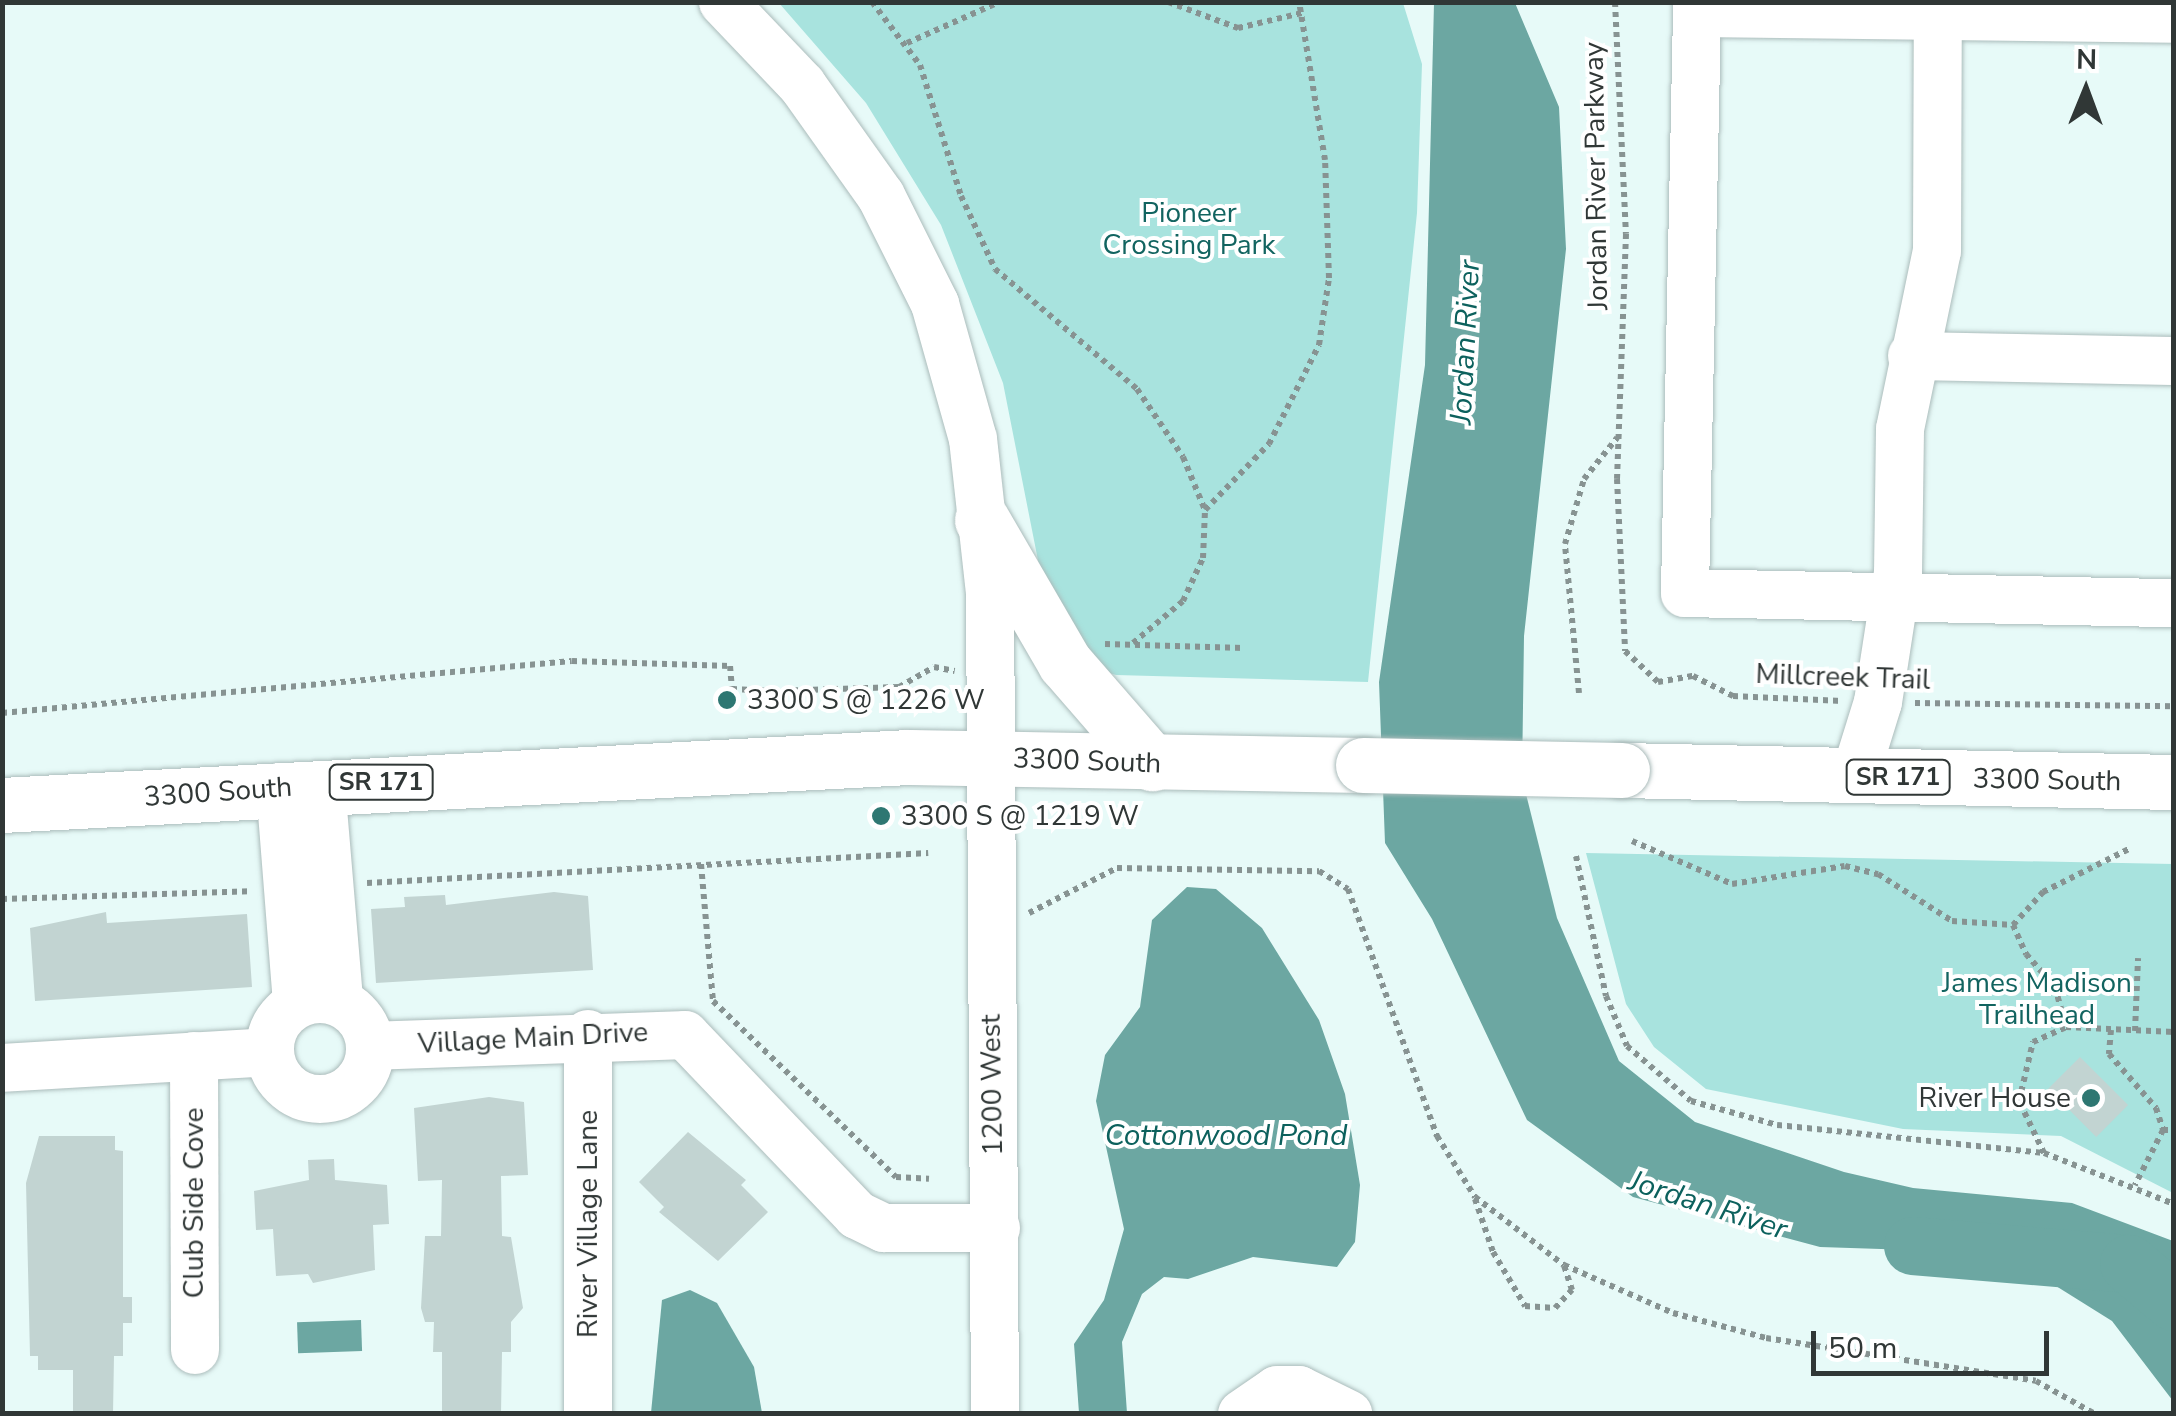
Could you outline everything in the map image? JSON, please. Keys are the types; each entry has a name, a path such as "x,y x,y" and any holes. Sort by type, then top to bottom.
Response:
{"main road":[{"path":"982,520 1050,642 1152,764"},
{"name":"3300 South","path":"2,806 300,786 990,757 1152,764 2174,782"}],"street":[{"name":"1200 West","path":"723,2 822,110 910,249 955,361 982,520 990,757 989,936 996,1228 994,1414"},
{"path":"2174,19 1938,10 1697,8 1685,593 2174,602"},
{"path":"1855,776 1878,702 1894,598 1900,429 1912,356 1937,251 1938,10"},
{"path":"1912,356 2174,361"},
{"path":"300,786 318,1002"},
{"path":"318,1002 366,1028 370,1046 360,1079 332,1098 283,1084 269,1052 272,1032 318,1002"},
{"name":"Village Main Drive","path":"370,1046 588,1034 686,1036 856,1215 884,1228 996,1228"},
{"name":"River Village Lane","path":"588,1034 588,1414"},
{"path":"2,1068 269,1052"},
{"name":"Club Side Cove","path":"194,1056 194,1350"},
{"path":"1250,1406 1299,1390 1348,1414"}],"path":[{"path":"872,2 907,43 934,93 961,196 995,269 1137,388 1184,458 1204,510 1196,578 1168,616 1132,644"},
{"path":"907,43 999,2"},
{"path":"1168,2 1238,28 1302,13"},
{"path":"1204,510 1287,418 1327,313 1321,113 1300,2"},
{"name":"Jordan River Parkway","path":"1615,2 1626,234 1618,437"},
{"path":"1579,693 1565,544 1584,479 1618,437"},
{"name":"Millcreek Trail","path":"1618,437 1622,636 1638,670 1658,682 1703,678 1733,696 2174,706"},
{"path":"1090,644 1244,648"},
{"path":"2,713 572,661 730,666 732,688 773,691 899,687 938,670"},
{"path":"1632,842 1732,884 1760,886 1845,866 1878,874 1952,922 2013,924 2044,892 2129,849"},
{"path":"2,899 928,854"},
{"path":"1576,856 1606,996 1627,1046 1691,1101 1777,1125 2044,1153 2135,1185 2174,1204"},
{"path":"700,864 712,1001 896,1177 929,1179"},
{"path":"989,936 1117,868 1319,871 1348,889 1437,1136 1475,1198 1493,1252 1525,1306 1555,1308 1572,1290 1564,1265"},
{"path":"2013,924 2026,954 2056,986 2066,1027"},
{"path":"2136,1031 2138,958"},
{"path":"2044,1153 2019,1102 2019,1079 2033,1042 2066,1027 2174,1032"},
{"path":"2111,1030 2109,1054 2156,1108 2162,1130 2135,1185"},
{"path":"2162,1130 2174,1130"},
{"path":"1475,1198 1564,1265 1673,1313 1766,1338 2036,1381 2096,1414"}],"green space":[{"name":"Pioneer Crossing Park","path":"779,3 1403,3 1422,64 1417,213 1368,682 1116,675 1087,666 1048,611 1003,383 941,225 866,103"},
{"name":"James Madison Trailhead","path":"1586,853 2173,864 2173,1193 2061,1136 1903,1129 1706,1089 1654,1047 1626,1004"}],"water":[{"path":"1434,3 1515,3 1559,107 1566,249 1524,636 1522,778 1557,918 1619,1061 1695,1122 1844,1172 1913,1188 2072,1203 2173,1241 2173,1401 2112,1321 2003,1253 1820,1247 1633,1197 1527,1120 1432,919 1385,843 1379,682 1425,365"},
{"name":"Cottonwood Pond","path":"1187,887 1216,889 1262,928 1319,1020 1345,1094 1360,1185 1355,1242 1337,1267 1253,1257 1188,1279 1164,1277 1142,1294 1122,1342 1127,1413 1079,1413 1074,1344 1104,1300 1124,1229 1096,1101 1105,1055 1140,1007 1152,920"},
{"path":"690,1290 717,1303 754,1367 762,1413 651,1413 662,1300"},
{"path":"361,1320 362,1351 298,1353 297,1322"}],"building":[{"path":"554,892 588,896 593,970 376,983 371,909 405,907 404,897 445,895 446,905"},
{"path":"106,912 107,923 247,914 252,987 35,1001 30,928"},
{"name":"River House","path":"2080,1057 2128,1105 2096,1137 2048,1089"},
{"path":"489,1097 524,1102 528,1175 501,1176 502,1236 511,1237 523,1308 511,1322 511,1352 502,1352 501,1414 442,1414 442,1352 433,1352 434,1322 425,1322 421,1308 425,1236 441,1236 442,1180 418,1181 414,1108"},
{"path":"688,1132 746,1180 741,1185 768,1212 718,1261 659,1212 664,1207 639,1182"},
{"path":"39,1136 115,1136 115,1150 123,1151 123,1297 132,1297 132,1323 123,1323 123,1356 114,1356 113,1414 73,1414 73,1370 38,1370 38,1356 30,1356 26,1183"},
{"path":"334,1159 335,1180 387,1185 389,1224 373,1225 375,1270 313,1283 308,1274 276,1276 273,1229 256,1230 254,1191 309,1180 308,1160"}],"waterway":[{"name":"Jordan River","path":"1913,1246 2129,1264 2174,1302"}],"place":[{"name":"3300 S @ 1226 W","path":"727,700"},
{"name":"3300 S @ 1219 W","path":"881,816"},
{"name":"River House","path":"2091,1098"}]}
